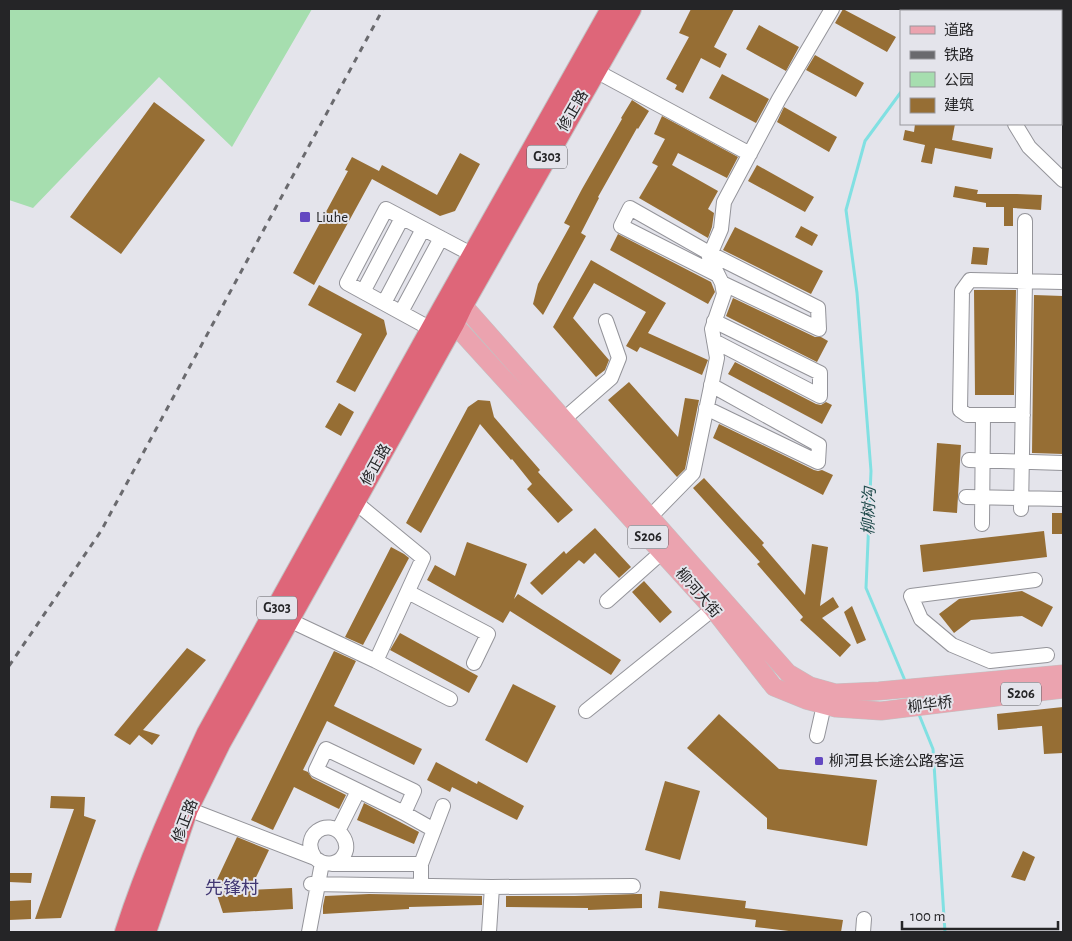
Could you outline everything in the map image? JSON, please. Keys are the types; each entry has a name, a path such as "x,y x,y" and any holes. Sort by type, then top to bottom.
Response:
{"highway":[{"name":"修正路","path":"125,932 137,894 172,810 208,733 431,329 453,308 473,255 611,9"},
{"name":"修正路","path":"146,932 188,809 220,744 355,502 453,308 596,71 631,9"}],"main road":[{"name":"柳河大街","path":"453,308 564,419 788,674 810,686 835,693 879,691"},
{"name":"柳河大街","path":"453,308 713,609 774,687 806,700 836,708 881,711"},
{"name":"S206","path":"983,681 1063,674"},
{"name":"柳华桥","path":"879,691 983,681"},
{"name":"柳华桥","path":"881,711 1063,689"}],"street":[{"path":"650,517 693,473 717,358 712,329 724,294 720,279 710,257 721,229 724,202 779,99 832,9"},
{"path":"596,71 750,154"},
{"path":"1017,125 1029,147 1063,180"},
{"path":"431,329 347,283 386,208 473,255"},
{"path":"630,208 711,254 818,308 819,330 621,226 630,208"},
{"path":"1021,504 1025,221"},
{"path":"384,303 423,229"},
{"path":"401,312 441,238"},
{"path":"1023,415 967,415 960,410 962,292 970,280 1063,282"},
{"path":"564,419 610,378 619,358 606,321"},
{"path":"714,321 820,373 820,396 714,342"},
{"path":"706,408 818,462 819,446 711,385"},
{"path":"982,524 982,497 976,461 983,415"},
{"path":"976,461 1063,463"},
{"path":"966,497 982,497 1021,504 1063,499"},
{"path":"355,502 423,558 376,662"},
{"path":"607,601 662,552"},
{"path":"1035,580 911,596 921,619 952,645 990,661 1047,655"},
{"path":"408,592 488,634 474,663"},
{"path":"586,711 713,609"},
{"path":"289,620 450,699"},
{"path":"983,681 990,661"},
{"path":"817,736 824,705"},
{"path":"404,813 414,791 326,749 316,770 404,813 434,830"},
{"path":"338,831 358,791"},
{"path":"421,886 421,864 443,806"},
{"path":"188,809 323,862 421,864"},
{"path":"322,828 338,831 344,838 346,851 338,861 323,862 311,853 310,841 312,836 322,828"},
{"path":"309,932 314,884 323,862"},
{"path":"314,884 492,887 633,886"},
{"path":"489,932 492,887"}],"green space":[{"path":"9,9 312,9 232,147 159,77 33,208 9,200"}],"building":[{"path":"691,9 734,9 714,47 727,54 720,68 701,58 683,93 675,89 677,85 666,79 689,37 679,33"},
{"path":"843,9 896,37 887,52 835,23"},
{"path":"759,25 799,47 786,71 746,49"},
{"path":"815,55 864,83 856,97 806,70"},
{"path":"722,74 769,99 756,123 709,98"},
{"path":"632,100 649,111 637,128 598,197 581,233 586,236 543,315 533,304 538,284 570,226 564,223"},
{"path":"154,102 205,140 121,254 70,217"},
{"path":"784,107 837,137 829,152 777,122"},
{"path":"662,116 738,157 727,178 678,153 672,165 718,191 708,209 714,213 708,238 639,198 658,166 652,163 665,139 654,134"},
{"path":"915,125 955,125 952,140 993,148 991,159 935,148 932,164 921,162 925,145 903,140 905,130 914,132"},
{"path":"460,153 480,164 455,211 440,216 372,179 314,285 293,273 348,171 345,170 352,157 379,171 382,165 437,195"},
{"path":"757,165 814,197 805,212 748,181"},
{"path":"955,186 978,190 977,194 1042,195 1041,210 1013,208 1013,226 1004,226 1004,207 986,207 986,203 953,197"},
{"path":"801,226 818,235 812,246 795,237"},
{"path":"735,227 823,271 811,294 723,250"},
{"path":"618,234 711,282 715,292 708,304 610,250"},
{"path":"973,247 989,248 987,265 971,264"},
{"path":"591,260 666,303 648,333 708,360 702,375 640,347 637,352 626,346 646,312 594,283 573,318 609,360 605,370 596,377 553,327"},
{"path":"319,285 384,320 387,334 355,392 336,382 362,334 308,305"},
{"path":"974,290 1016,290 1014,395 975,395"},
{"path":"1034,295 1063,296 1063,454 1032,453"},
{"path":"733,298 815,337 821,337 828,341 817,362 726,316"},
{"path":"735,362 816,404 821,405 826,402 832,405 822,424 728,374"},
{"path":"629,382 678,437 685,398 699,400 685,469 677,477 608,400"},
{"path":"478,400 490,401 494,417 540,470 538,472 573,510 558,523 527,489 532,484 480,424 421,533 406,523 468,407"},
{"path":"339,403 354,412 341,436 325,427"},
{"path":"719,424 814,470 822,470 833,475 823,495 713,438"},
{"path":"937,443 961,445 957,513 933,511"},
{"path":"704,478 764,543 762,545 805,595 812,544 828,547 820,606 833,597 839,607 822,618 851,645 840,657 800,620 803,617 757,564 760,562 693,488"},
{"path":"1052,513 1063,513 1063,534 1052,534"},
{"path":"595,528 631,567 619,578 595,553 584,564 579,560 542,595 530,583 564,551 566,554"},
{"path":"1044,531 1047,557 923,572 920,545"},
{"path":"467,542 527,564 514,599 518,594 621,660 611,675 510,611 503,623 427,580 435,565 455,576"},
{"path":"391,547 409,558 363,645 345,637"},
{"path":"644,581 672,612 660,623 632,592"},
{"path":"1022,591 1053,607 1042,627 1022,616 971,620 954,633 939,614 959,599"},
{"path":"852,606 866,640 857,644 844,612"},
{"path":"400,633 478,676 469,693 390,650"},
{"path":"187,648 206,660 143,730 160,735 152,745 139,735 130,745 114,735"},
{"path":"334,651 356,661 334,706 422,749 414,765 327,721 303,770 308,772 312,778 346,795 339,809 294,787 273,830 251,820"},
{"path":"513,684 556,706 527,763 485,740"},
{"path":"1063,707 1063,753 1044,754 1042,726 998,730 997,714"},
{"path":"719,714 779,769 877,780 867,846 767,829 767,818 687,748"},
{"path":"436,762 477,784 478,781 524,806 517,820 452,787 450,792 427,780"},
{"path":"665,781 700,791 680,860 645,850"},
{"path":"51,796 85,797 84,816 96,820 61,918 35,919 74,809 50,808"},
{"path":"364,803 419,832 414,844 357,820"},
{"path":"237,837 269,850 250,890 292,888 293,909 223,913 214,886"},
{"path":"1023,851 1035,857 1025,881 1011,877"},
{"path":"9,873 32,873 31,883 9,882"},
{"path":"660,891 746,901 745,908 843,920 841,932 797,932 755,927 756,920 658,908"},
{"path":"369,894 482,896 482,905 409,907 409,909 323,914 325,896"},
{"path":"642,894 642,908 588,910 588,908 506,907 506,896"},
{"path":"31,900 31,919 9,920 9,901"}],"waterway":[{"name":"柳树沟","path":"900,93 865,141 846,210 857,293 871,471 866,588 906,683"},
{"name":"柳树沟","path":"918,712 933,749 945,932"}],"railway":[{"path":"9,666 101,531 383,9"}],"place":[{"name":"Liuhe","path":"305,217"},
{"name":"柳河县长途公路客运","path":"819,761"}],"district":[{"name":"先锋村","path":"232,889"}]}
